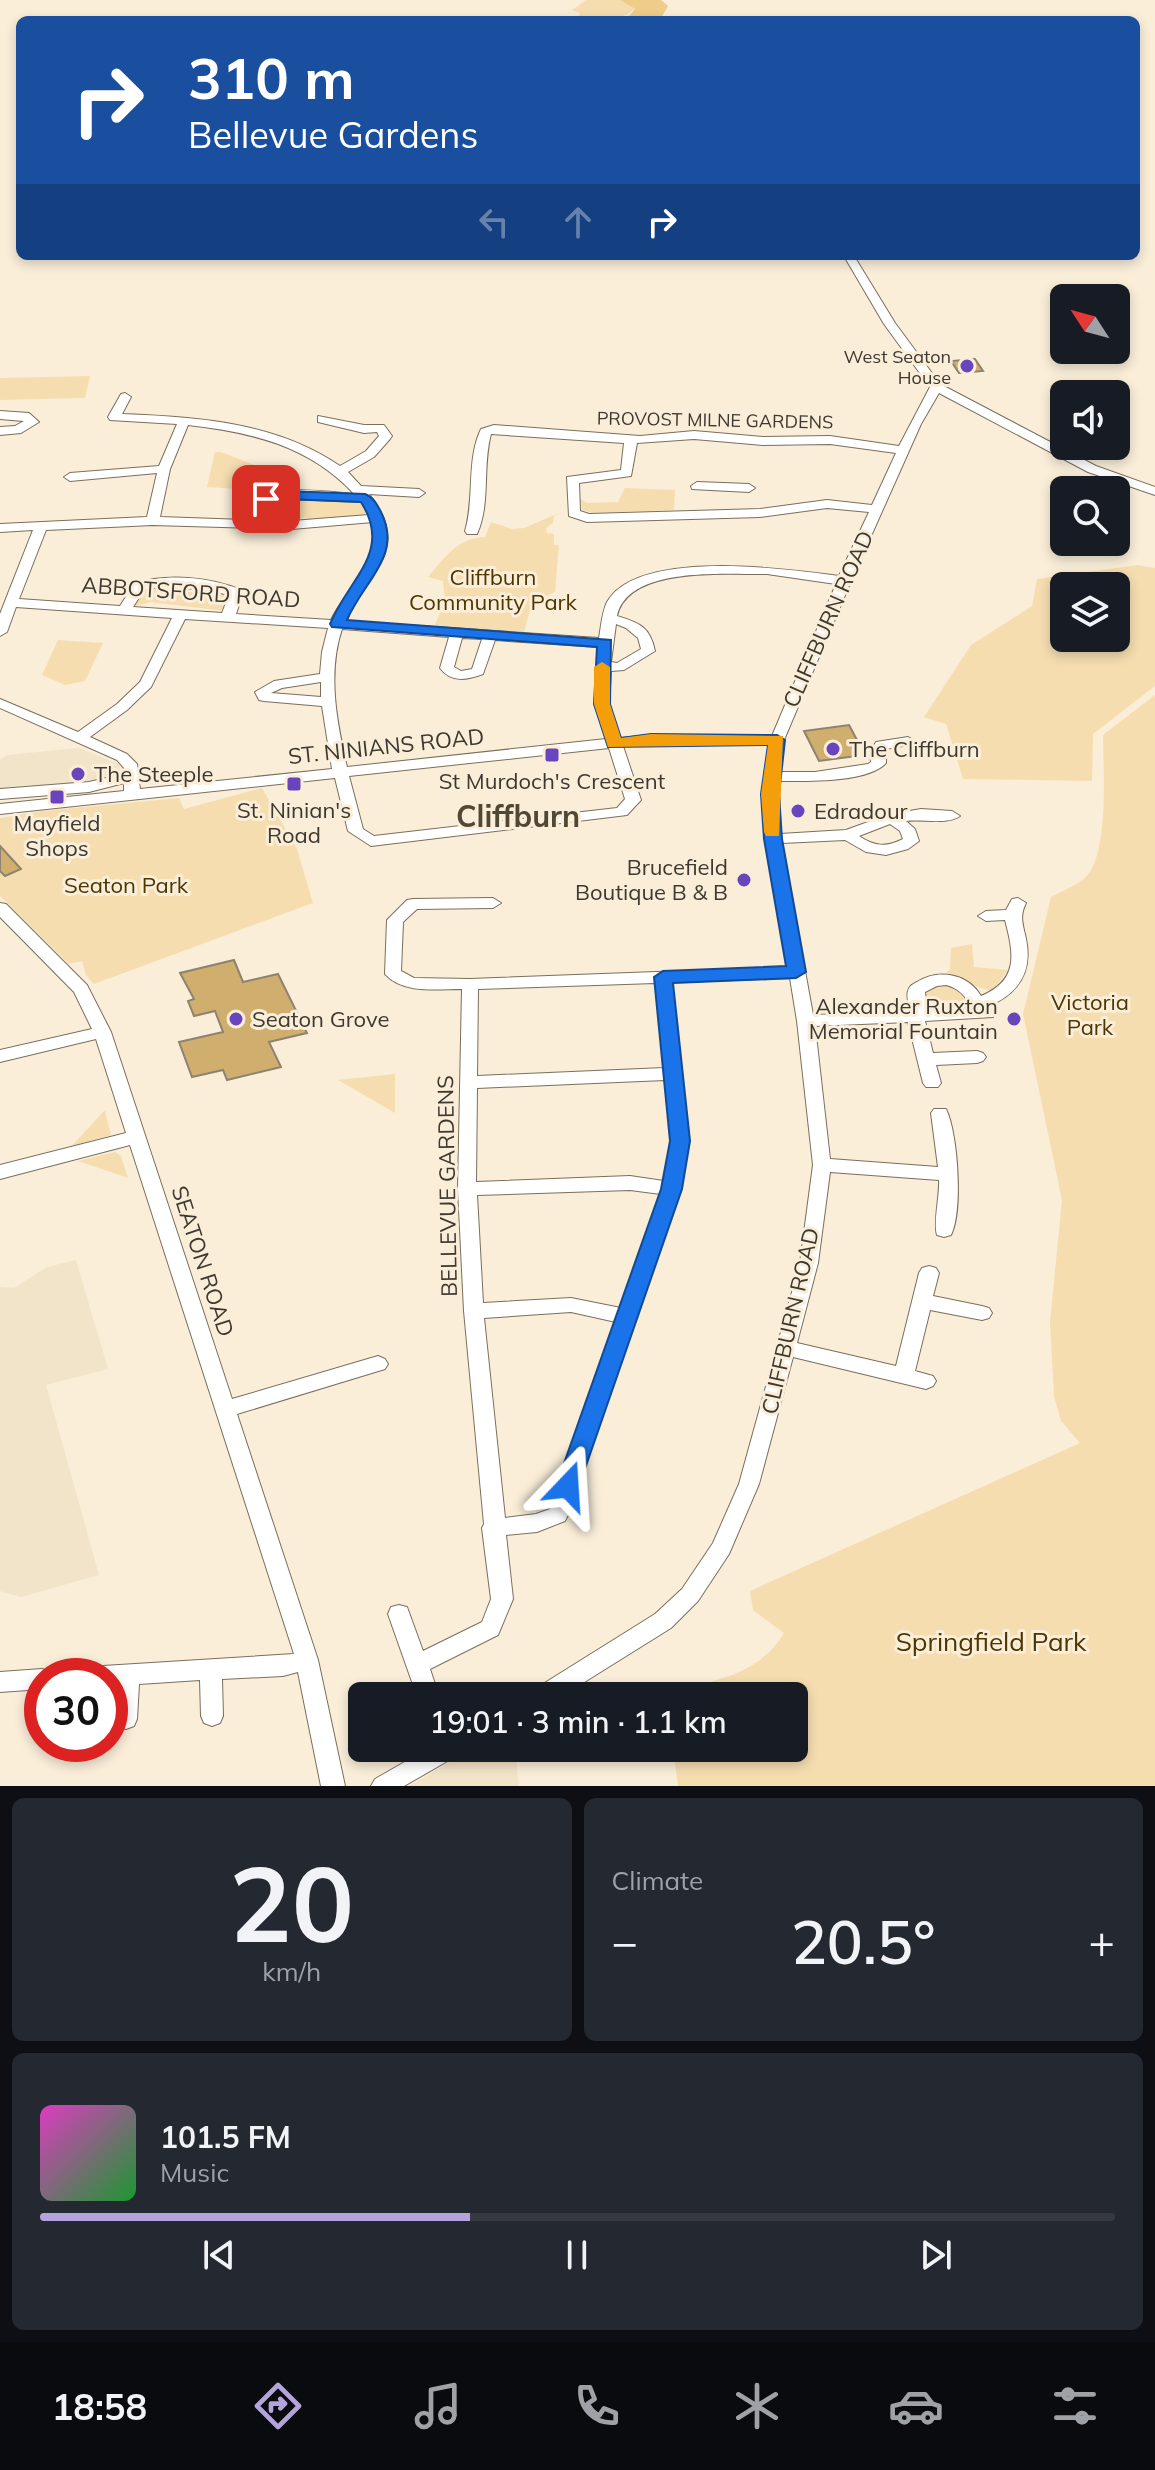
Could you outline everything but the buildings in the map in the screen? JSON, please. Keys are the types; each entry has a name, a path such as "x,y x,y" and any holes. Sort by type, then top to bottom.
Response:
{"street":[{"path":"851,260 890,324 936,387 1092,469 1155,491"},
{"name":"CLIFFBURN ROAD","path":"565,1682 663,1621 690,1595 711,1568 749,1484 809,1263 822,1165 806,1021 773,839 771,776 777,740 844,581 936,387"},
{"path":"125,397 114,417 217,424 277,440 339,472 362,494 377,518 382,532 381,550 348,599 330,648 327,677 328,702 341,772 356,831 371,841 622,812 633,800 602,704 602,666 613,604 633,584 672,574 767,570 844,581"},
{"path":"1,415 25,416 33,422 17,430 0,430 1,415"},
{"path":"322,419 364,429 380,428 386,436 370,454 339,472"},
{"path":"153,521 164,469 184,421"},
{"name":"PROVOST MILNE GARDENS","path":"493,518 474,524 482,498 476,481 483,465 480,447 485,432 520,429 631,440 730,436 763,441 830,440 904,450"},
{"path":"631,440 627,473 572,480 574,513 587,518 724,514 827,504 877,509"},
{"path":"70,477 164,469"},
{"path":"697,486 749,488"},
{"path":"719,487 724,514"},
{"path":"250,524 256,505 266,499 285,495 419,493"},
{"path":"0,528 153,521 292,525 377,518"},
{"path":"0,632 41,526"},
{"path":"125,610 134,591 149,584 221,587 236,593 228,617"},
{"name":"ABBOTSFORD ROAD","path":"12,603 605,643"},
{"path":"80,738 122,707 146,684 181,613"},
{"path":"602,666 619,667 648,651 645,636 631,625 610,618"},
{"path":"457,632 447,668 454,674 463,675 478,671 490,635"},
{"path":"327,677 279,684 262,692 264,697 273,701 328,702"},
{"path":"0,703 122,757 132,767 132,786 0,794"},
{"name":"ST. NINIANS ROAD","path":"0,809 132,786 341,772 651,739 777,740"},
{"path":"771,776 815,777 872,768 879,763 877,752 881,745 908,741"},
{"path":"773,839 848,835 892,818 921,814 952,816"},
{"path":"848,835 872,850 894,851 911,841 907,829 892,818"},
{"path":"493,903 413,904 395,920 393,974 411,983 470,984 796,972"},
{"name":"SEATON ROAD","path":"0,908 81,989 102,1032 307,1660 333,1786"},
{"path":"806,1021 982,1010 1017,976 1021,943 1015,909 986,916"},
{"path":"493,1528 537,1523 558,1515 672,1189 680,1141 663,977"},
{"path":"932,1083 914,995 927,982 958,982 974,992 982,1010"},
{"name":"BELLEVUE GARDENS","path":"417,1665 490,1628 502,1599 474,1311 467,1189 470,984"},
{"path":"0,1056 102,1032"},
{"path":"926,1059 977,1057"},
{"path":"469,1082 673,1074"},
{"path":"940,1113 947,1174 948,1218 944,1230"},
{"path":"0,1172 136,1137"},
{"path":"822,1165 947,1174"},
{"path":"467,1189 630,1183 672,1189"},
{"path":"904,1375 929,1273"},
{"path":"922,1301 982,1313"},
{"path":"474,1311 571,1305 627,1317"},
{"path":"786,1348 926,1381"},
{"path":"226,1409 378,1364"},
{"path":"399,1614 423,1682"},
{"path":"128,1689 129,1674 283,1666 307,1660"},
{"path":"211,1670 212,1716"},
{"path":"0,1682 24,1680"},
{"path":"383,1786 425,1762"}],"shaded area":[{"path":"620,0 661,0 668,6 662,16 628,16 635,9"},
{"name":"Mayfield Shops","path":"79,748 119,764 123,784 0,798 0,760 7,755"},
{"path":"76,1260 108,1369 46,1385 99,1575 21,1597 0,1591 0,1287 14,1288 47,1267"},
{"path":"450,1762 516,1762 519,1786 409,1786"}],"green space":[{"path":"586,0 620,0 635,9 624,16 579,16 580,13 572,10"},
{"path":"90,376 85,398 0,400 0,378"},
{"path":"215,452 281,475 259,476 253,490 207,487"},
{"path":"625,488 675,490 674,510 593,513 582,510 580,499 587,503 618,502"},
{"path":"277,498 355,502 363,504 368,511 363,516 309,521 306,517 280,522 258,520 258,507"},
{"name":"Cliffburn Community Park","path":"564,511 554,516 553,523 546,528 547,533 554,534 554,545 559,545 555,592 532,603 524,632 434,627 445,601 443,581 428,577 453,550 468,540 485,537 491,522 512,529 524,528"},
{"path":"1138,565 1155,568 1155,686 1093,734 1092,781 963,779 946,724 924,717 971,645 1032,606 1037,579 1050,577 1050,652 1130,652 1130,572 1088,572"},
{"path":"153,585 163,591 212,593 220,590 229,596 225,611 150,602 133,607 134,595"},
{"path":"58,640 103,643 85,681 65,685 42,675"},
{"path":"1155,695 1155,1786 678,1786 675,1762 808,1762 808,1682 708,1682 732,1675 762,1659 784,1633 753,1610 750,1591 1080,1443 1061,1421 1054,1396 1050,1322 1062,1200 1023,1014 1051,897 1085,878 1098,850 1104,788 1103,735"},
{"name":"Seaton Park","path":"262,788 297,849 313,903 94,984 86,975 82,961 69,964 0,896 0,818 179,798 184,809"},
{"path":"972,944 974,967 1008,970 993,990 945,975 950,969 951,948"},
{"path":"953,985 971,1000 966,1008 924,1006 919,994 930,986"},
{"path":"395,1074 395,1113 338,1080"},
{"path":"104,1111 111,1135 72,1146"},
{"path":"115,1152 121,1156 128,1178 78,1161"}],"slow traffic":[{"path":"602,667 602,704 614,744 651,739 777,740 770,794 773,832"}],"place":[{"name":"West Seaton House","path":"967,366"},
{"name":"The Cliffburn","path":"833,749"},
{"name":"St Murdoch's Crescent","path":"552,755"},
{"name":"The Steeple","path":"78,774"},
{"name":"St. Ninian's Road","path":"294,784"},
{"name":"Mayfield Shops","path":"57,797"},
{"name":"Edradour","path":"798,811"},
{"name":"Brucefield Boutique B & B","path":"744,880"},
{"name":"Seaton Grove","path":"236,1019"},
{"name":"Alexander Ruxton Memorial Fountain","path":"1014,1019"}],"district":[{"name":"Cliffburn","path":"518,816"}],"route":[{"path":"266,499 285,495 365,498 372,508 381,528 381,550 373,567 348,599 338,624 605,643 602,704 614,744 651,739 777,740 770,794 773,839 796,972 663,977 680,1141 672,1189 568,1486"}],"park label":[{"name":"Victoria Park","path":"1090,1014"},
{"name":"Springfield Park","path":"991,1641"}]}
